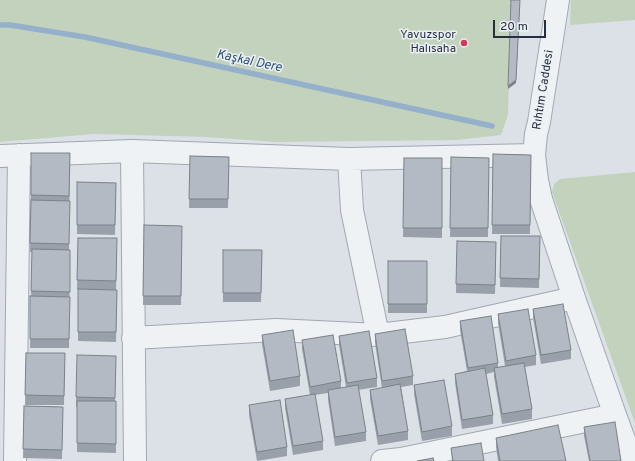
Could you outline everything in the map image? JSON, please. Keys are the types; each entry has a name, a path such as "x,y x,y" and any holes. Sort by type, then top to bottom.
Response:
{"street":[{"name":"Rıhtım Caddesi","path":"558,0 534,155 541,199 574,298 632,461"},
{"path":"15,461 10,155 132,151 350,159 534,155"},
{"path":"132,151 135,461"},
{"path":"350,159 352,210 378,335"},
{"path":"133,338 276,330 378,335 445,327 574,298"},
{"path":"382,461 401,459 615,415"}],"green space":[{"path":"0,0 511,0 508,115 501,135 457,140 276,142 206,137 94,134 0,142"},
{"path":"571,0 635,0 635,20 570,25"},
{"path":"635,172 635,423 552,192 554,184 560,179"}],"building":[{"path":"511,0 520,0 516,80 508,86"},
{"path":"31,153 70,153 69,196 31,195"},
{"path":"493,154 531,155 530,225 492,225"},
{"path":"190,156 229,157 228,199 189,199"},
{"path":"451,157 489,158 488,228 450,228"},
{"path":"404,158 442,158 442,228 403,228"},
{"path":"77,182 116,183 115,225 77,225"},
{"path":"31,200 70,201 69,244 30,243"},
{"path":"144,225 182,226 181,296 143,296"},
{"path":"501,236 540,236 539,279 500,278"},
{"path":"78,238 117,238 116,281 77,280"},
{"path":"457,241 496,242 495,285 456,284"},
{"path":"32,249 70,250 70,292 31,291"},
{"path":"223,250 262,250 261,293 223,293"},
{"path":"388,261 427,261 427,304 388,304"},
{"path":"78,289 117,290 116,332 78,332"},
{"path":"30,296 70,297 69,339 30,339"},
{"path":"563,304 571,350 541,355 533,309"},
{"path":"528,309 536,355 506,361 498,314"},
{"path":"491,316 498,363 468,368 460,321"},
{"path":"405,329 413,376 382,381 375,334"},
{"path":"293,330 300,376 270,381 262,335"},
{"path":"369,331 377,378 347,383 339,336"},
{"path":"333,335 341,381 310,387 302,340"},
{"path":"26,353 65,353 64,396 25,395"},
{"path":"77,355 116,356 115,398 76,397"},
{"path":"524,363 532,409 502,414 494,368"},
{"path":"485,368 493,415 462,420 455,374"},
{"path":"444,380 452,426 422,432 414,385"},
{"path":"400,384 408,431 378,436 370,390"},
{"path":"358,385 366,432 335,437 328,390"},
{"path":"315,394 323,441 293,446 285,399"},
{"path":"280,400 287,447 257,452 249,405"},
{"path":"77,401 116,401 116,444 77,443"},
{"path":"24,406 63,407 62,450 23,449"},
{"path":"615,422 621,461 590,461 584,427"},
{"path":"558,425 566,461 500,461 496,438"},
{"path":"481,443 484,461 453,461 451,448"},
{"path":"433,458 434,461 417,461"}],"waterway":[{"name":"Kaşkal Dere","path":"0,25 10,25 85,37 492,126"}],"place":[{"name":"Yavuzspor Halısaha","path":"464,43"}]}
